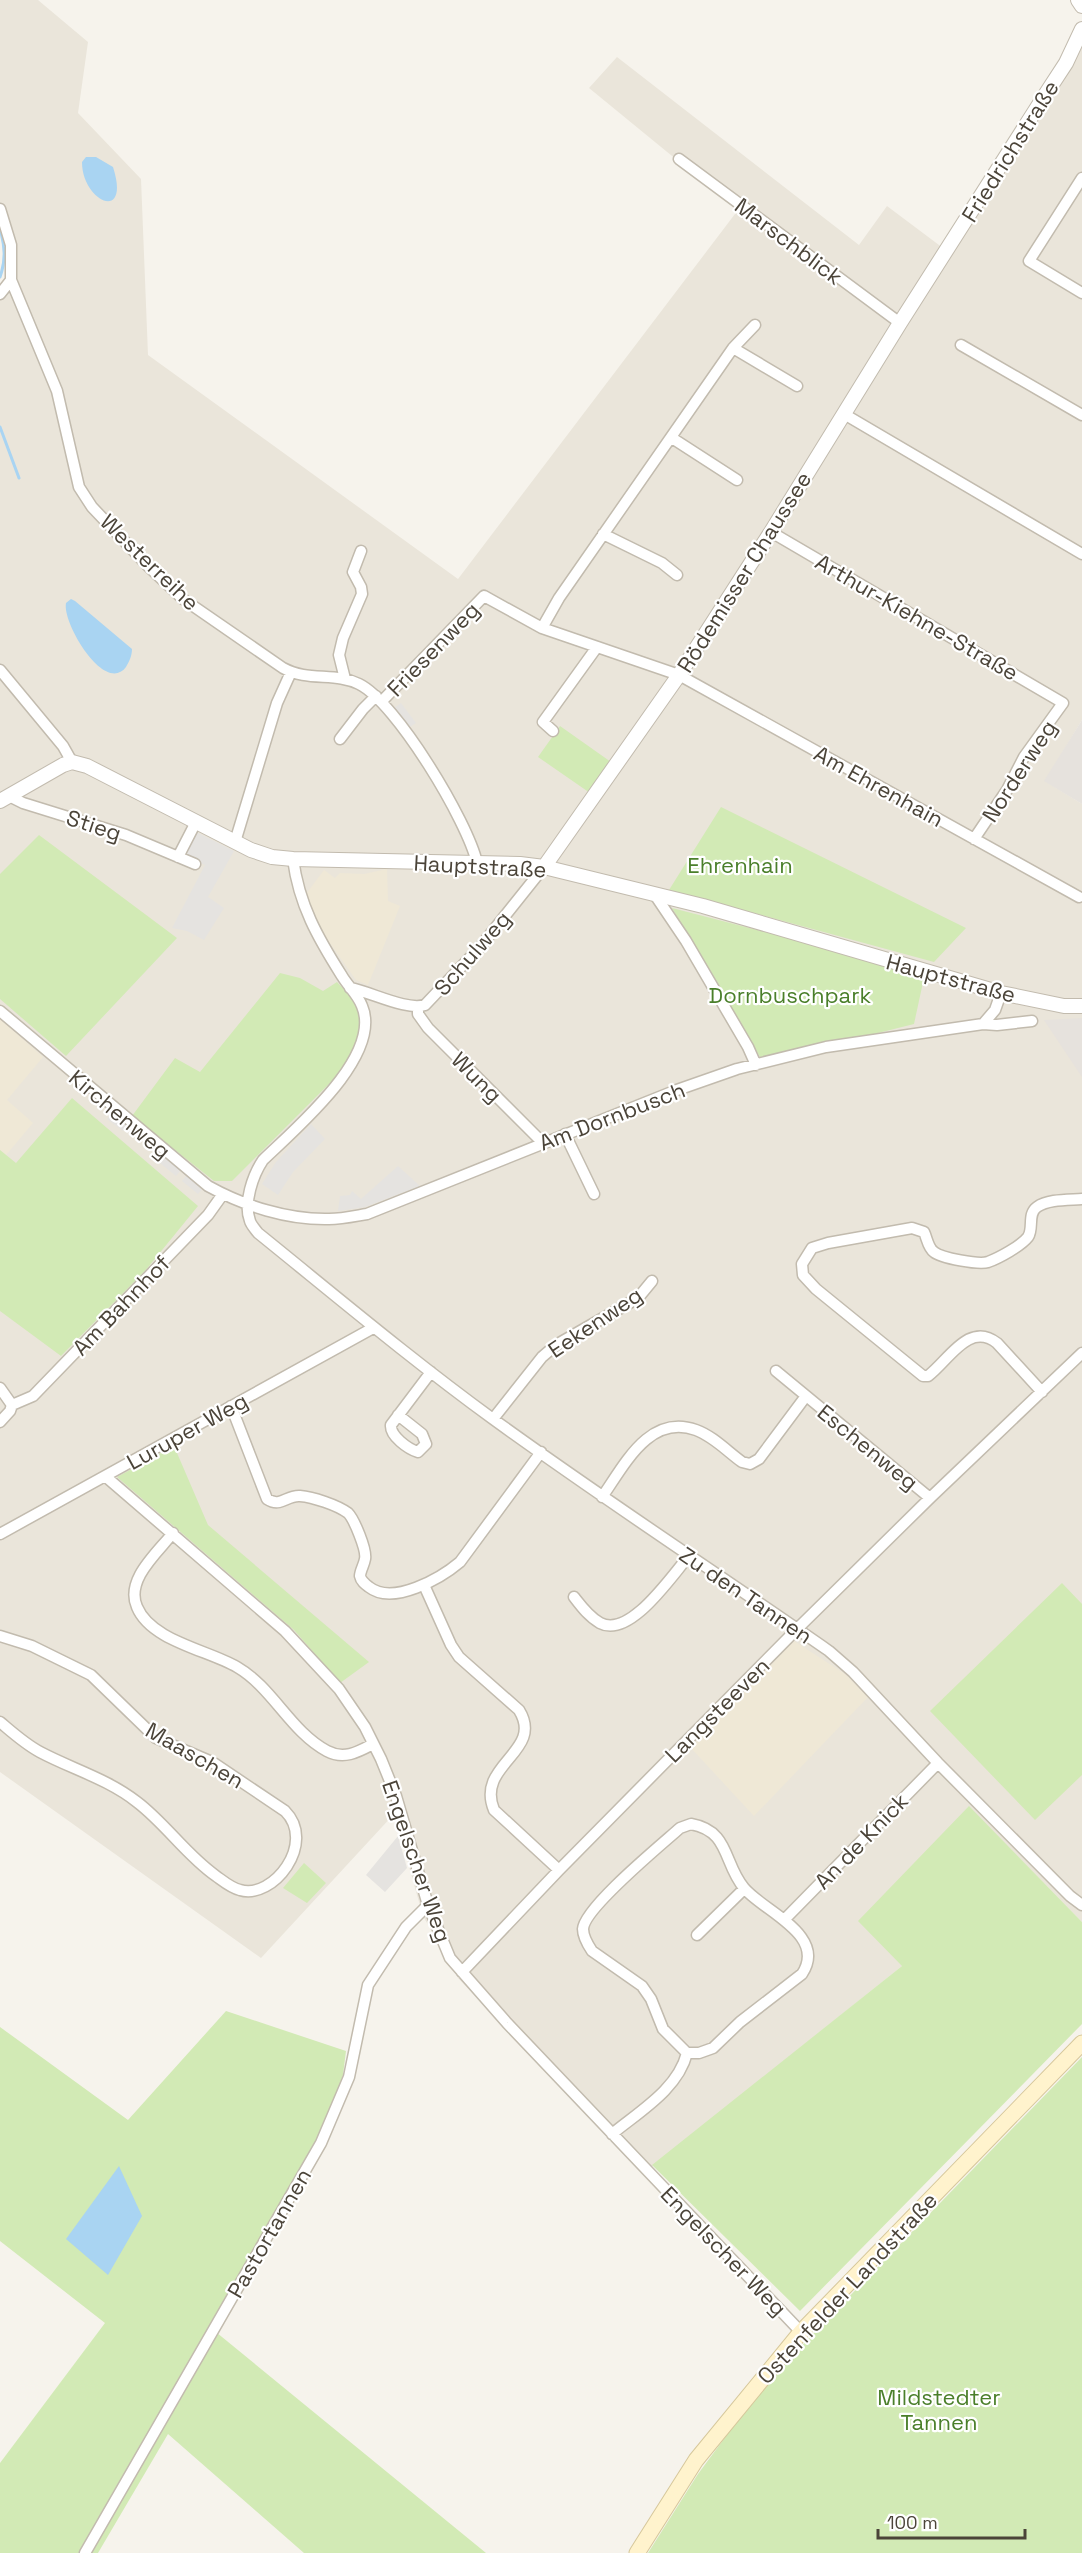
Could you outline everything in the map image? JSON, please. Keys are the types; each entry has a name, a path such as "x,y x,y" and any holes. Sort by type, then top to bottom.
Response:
{"main road":[{"name":"Ostenfelder Landstraße","path":"637,2553 696,2460 801,2332 1082,2043"}],"street":[{"path":"1078,0 1082,6"},
{"name":"Friedrichstraße","path":"934,270 1066,63 1082,28"},
{"name":"Marschblick","path":"679,159 900,323"},
{"path":"1082,178 1029,261 1082,293"},
{"name":"Westerreihe","path":"0,209 11,245 11,280 57,391 79,487 92,507 183,599 291,672 325,679 345,679 360,684 379,698 419,753 451,804 474,850 477,863"},
{"name":"Rödemisser Chaussee","path":"543,867 679,675 934,270"},
{"path":"0,294 11,280"},
{"path":"542,628 559,598 603,534 734,348 755,325"},
{"path":"961,345 1082,415"},
{"path":"734,348 797,386"},
{"path":"844,414 1082,554"},
{"path":"672,438 737,480"},
{"name":"Arthur-Kiehne-Straße","path":"771,532 1063,703"},
{"path":"603,534 662,563 678,574"},
{"path":"345,679 339,656 343,638 362,594 353,572 361,551"},
{"name":"Am Ehrenhain","path":"484,596 542,628 679,675 1079,897"},
{"name":"Friesenweg","path":"340,740 363,708 379,698 484,596"},
{"path":"553,731 543,722 597,647"},
{"path":"0,670 63,746 72,762 4,799"},
{"path":"235,842 274,713 291,672"},
{"name":"Norderweg","path":"974,839 1007,790 1024,757 1063,703"},
{"name":"Hauptstraße","path":"72,762 87,766 235,842 272,857 293,860 477,863 543,867 703,906 1002,993 1064,1006 1082,1006"},
{"name":"Stieg","path":"4,799 126,835 195,864"},
{"path":"178,856 196,822"},
{"path":"293,860 296,886 306,911 318,936 362,1006 365,1020 360,1046 352,1065 339,1083 263,1160 253,1181 248,1203 249,1221 258,1233 373,1328"},
{"name":"Schulweg","path":"350,988 418,1007 425,1005 480,947 543,867"},
{"path":"655,895 686,941 748,1047 756,1065"},
{"path":"983,1024 995,1010 1002,993"},
{"name":"Wung","path":"418,1007 418,1014 428,1028 543,1143"},
{"name":"Kirchenweg","path":"0,1011 208,1186 248,1203"},
{"name":"Am Dornbusch","path":"248,1203 297,1218 331,1219 367,1214 677,1089 756,1065 826,1047 983,1024 997,1025 1032,1021"},
{"path":"565,1134 594,1194"},
{"name":"Am Bahnhof","path":"12,1405 33,1396 208,1215 223,1194"},
{"path":"1042,1392 997,1343 989,1336 978,1334 969,1338 928,1376 923,1376 816,1289 803,1275 802,1264 812,1248 824,1244 912,1228 924,1232 932,1252 941,1256 979,1263 987,1262 1025,1241 1032,1229 1031,1216 1037,1207 1045,1203 1082,1198"},
{"name":"Eekenweg","path":"493,1419 542,1357 556,1345 638,1298 652,1281"},
{"name":"Zu den Tannen","path":"373,1328 493,1419 602,1497 797,1629 853,1672 938,1763 1070,1896 1082,1905"},
{"name":"Luruper Weg","path":"0,1534 373,1328"},
{"name":"Langsteeven","path":"462,1972 559,1870 797,1629 1082,1353"},
{"name":"Eschenweg","path":"776,1371 930,1498"},
{"path":"398,1415 431,1372"},
{"path":"0,1388 12,1405 10,1412 0,1422"},
{"name":"Eschenweg","path":"602,1497 641,1443 665,1427 679,1426 696,1430 742,1462 750,1464 759,1459 806,1396"},
{"path":"231,1406 267,1499 273,1503 280,1503 292,1496 302,1496 340,1508 349,1514 366,1556 360,1575 362,1581 372,1589 383,1593 404,1592 424,1585 460,1562 541,1452"},
{"name":"Engelscher Weg","path":"105,1476 285,1631 351,1705 374,1744 396,1796 428,1905 450,1958 612,2134 801,2332"},
{"path":"173,1533 139,1576 135,1587 137,1607 143,1617 160,1632 179,1643 238,1668 254,1680 312,1741 328,1752 344,1756 357,1753 374,1744"},
{"path":"574,1597 585,1612 601,1624 612,1626 626,1623 640,1612 689,1556"},
{"path":"424,1585 451,1645 459,1657 519,1710 526,1722 526,1731 521,1743 493,1780 489,1789 489,1799 494,1810 559,1870"},
{"name":"Maaschen","path":"0,1636 32,1646 91,1675 156,1738 212,1762 285,1811 293,1819 298,1832 298,1844 294,1855 283,1872 267,1886 241,1891 196,1861 135,1800 86,1771 24,1743 0,1722"},
{"name":"An de Knick","path":"784,1920 938,1763"},
{"path":"692,1824 703,1826 712,1832 723,1845 731,1867 744,1889 784,1920 801,1936 808,1951 809,1964 802,1974 740,2022 713,2048 699,2053 687,2053 663,2030 651,1999 642,1986 603,1959 587,1943 583,1930 587,1917 614,1888 680,1828 692,1824"},
{"path":"698,1935 744,1889"},
{"name":"Pastortannen","path":"85,2553 321,2143 349,2077 368,1985 406,1927 428,1905"},
{"path":"612,2134 674,2082 683,2068 687,2053"}],"shaded area":[{"path":"0,0 38,0 88,42 78,113 141,179 148,355 458,579 738,210 589,88 617,57 859,245 887,206 951,254 1082,45 1082,720 1045,781 1082,804 1082,1922 969,1807 902,1966 643,2174 458,1978 423,1916 394,1814 261,1958 0,1772 0,285 7,277 8,245 0,215"},
{"path":"401,703 416,723 408,728 394,708"},
{"path":"1082,720 1082,804 1044,781"},
{"path":"196,832 234,851 208,897 224,908 204,940 187,931 172,928 205,865 184,856"},
{"path":"387,869 388,901 400,906 368,985 356,980 315,922 306,894 324,870 335,878 340,873 364,874"},
{"path":"1082,1018 1082,1077 1044,1020"},
{"path":"0,1019 43,1057 7,1100 33,1123 6,1155 0,1150"},
{"path":"112,1113 128,1126 123,1131 107,1119"},
{"path":"311,1124 325,1139 293,1172 278,1195 262,1184 276,1162"},
{"path":"165,1157 181,1170 176,1176 160,1163"},
{"path":"398,1166 420,1186 365,1207 338,1211 340,1196 350,1195 352,1191 361,1199"},
{"path":"187,1175 203,1188 198,1194 182,1181"},
{"path":"794,1641 845,1674 868,1697 754,1816 691,1748"},
{"path":"398,1836 407,1868 385,1892 366,1875"}],"green space":[{"path":"560,726 611,762 590,793 538,757"},
{"name":"Ehrenhain","path":"721,807 966,928 934,962 669,890"},
{"path":"39,835 177,938 66,1056 0,999 0,874"},
{"name":"Dornbuschpark","path":"672,908 925,973 914,1024 854,1039 760,1057"},
{"path":"280,973 300,978 323,991 337,982 359,1006 362,1023 360,1039 345,1068 232,1181 214,1181 132,1116 175,1058 200,1072"},
{"path":"72,1098 198,1206 145,1271 61,1356 0,1311 0,1150 16,1163"},
{"path":"174,1446 208,1525 369,1662 340,1683 294,1630 117,1477"},
{"path":"1062,1583 1082,1604 1082,1775 1035,1820 930,1711"},
{"path":"969,1806 1082,1922 1082,2024 800,2311 652,2165 902,1966 858,1921"},
{"path":"304,1863 326,1883 307,1903 283,1888"},
{"path":"226,2011 346,2051 343,2075 321,2136 211,2328 486,2553 304,2553 168,2434 98,2553 0,2553 0,2463 105,2323 0,2241 0,2027 128,2120"},
{"name":"Mildstedter Tannen","path":"1082,2057 1082,2553 648,2553 698,2474 752,2401 807,2340"}],"water":[{"path":"86,157 96,157 113,167 117,185 116,195 111,201 104,201 89,188 82,162"},
{"path":"71,599 132,649 126,667 117,673 107,672 87,653 67,613 66,603"},
{"path":"119,2166 142,2216 108,2275 66,2239"}],"waterway":[{"path":"0,229 4,253 0,277"},
{"path":"0,427 19,478"}]}
